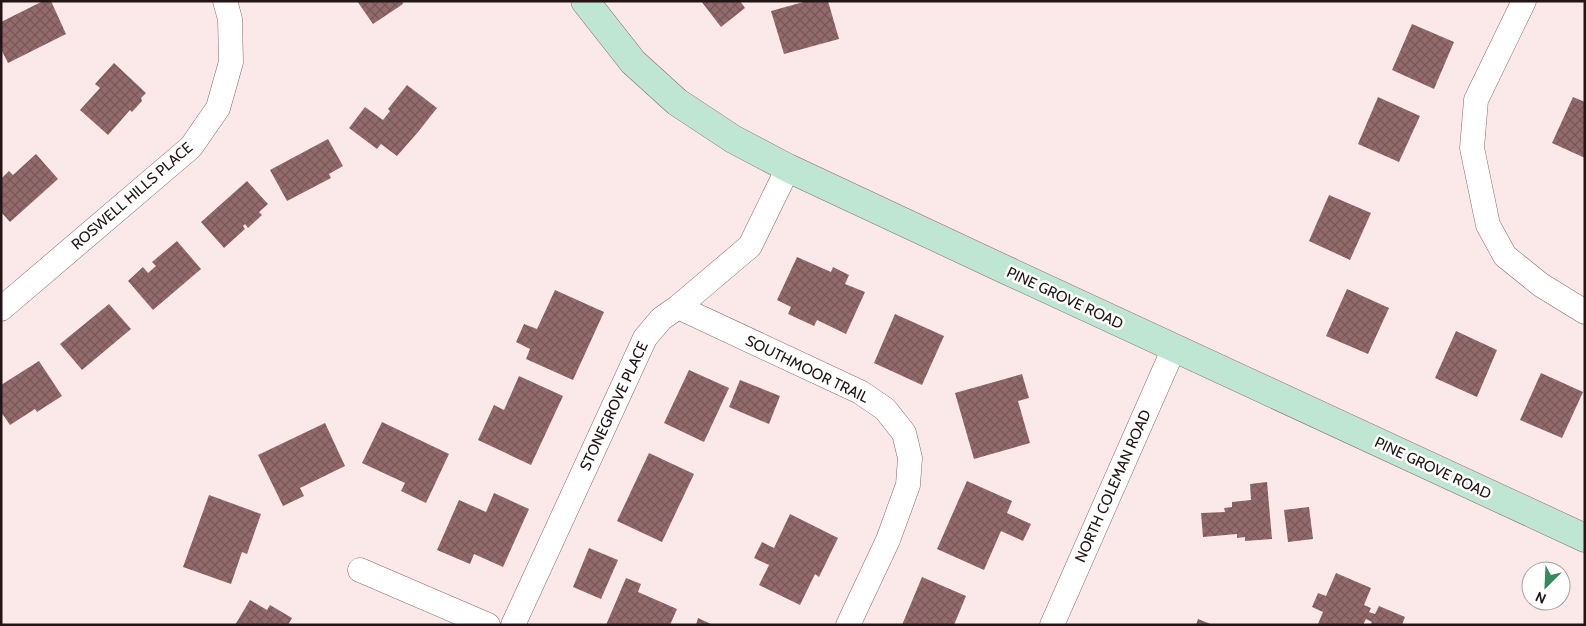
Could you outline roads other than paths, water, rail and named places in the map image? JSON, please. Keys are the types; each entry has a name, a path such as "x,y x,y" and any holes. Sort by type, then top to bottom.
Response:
{"main road":[{"name":"PINE GROVE ROAD","path":"585,1 633,62 677,102 733,139 788,168 1585,538"}],"street":[{"name":"ROSWELL HILLS PLACE","path":"1,309 191,146 218,108 231,62 230,19 225,1"},
{"path":"1524,1 1476,100 1472,148 1488,225 1505,256 1542,285 1585,312"},
{"name":"STONEGROVE PLACE","path":"513,625 645,338 661,320 750,246 788,168"},
{"name":"SOUTHMOOR TRAIL","path":"678,307 860,392 885,409 904,433 910,458 908,486 888,540 848,625"},
{"name":"NORTH COLEMAN ROAD","path":"1052,625 1174,348"},
{"path":"360,570 488,625"}]}
